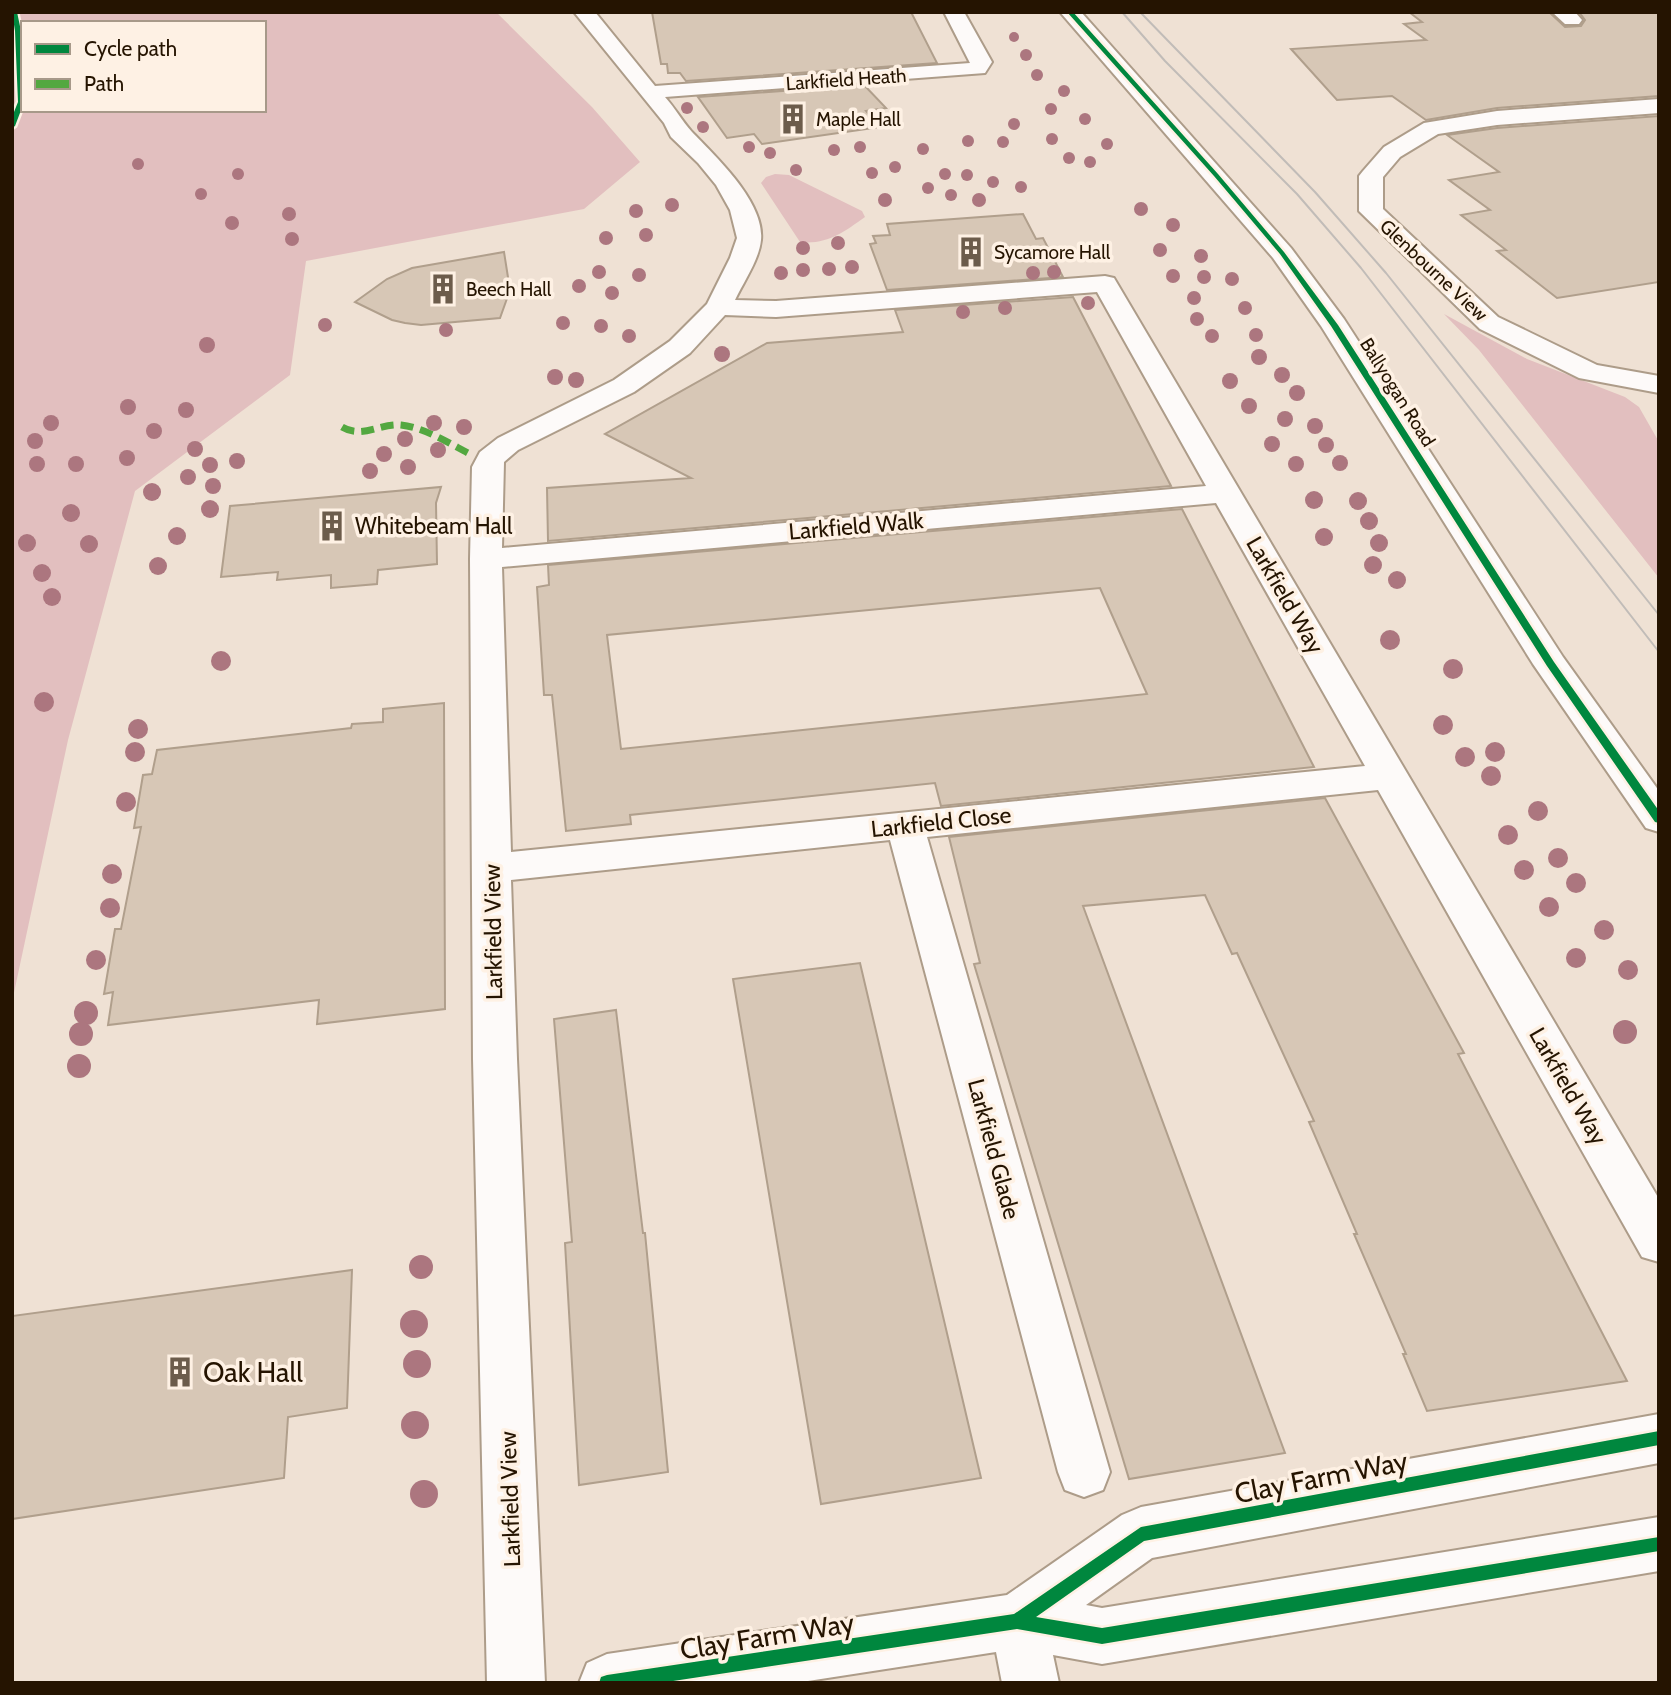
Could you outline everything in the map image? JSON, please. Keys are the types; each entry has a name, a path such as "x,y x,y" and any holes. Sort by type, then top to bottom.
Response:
{"street":[{"path":"584,12 674,121 679,132 713,166 742,210 749,238 743,258 718,307"},
{"name":"Larkfield Heath","path":"650,93 674,89 978,69 981,62 954,12"},
{"name":"Ballyogan Road","path":"1070,12 1282,253 1327,314 1550,664 1659,819"},
{"name":"Glenbourne View","path":"1659,106 1497,118 1432,128 1392,152 1371,176 1371,211 1489,323 1589,372 1659,384"},
{"name":"Larkfield Way","path":"718,307 776,309 1104,284 1659,1242"},
{"name":"Larkfield View","path":"516,1683 495,1059 486,559 487,467 491,458 508,444 641,376 680,347 718,307"},
{"name":"Larkfield Walk","path":"486,559 1226,493"},
{"name":"Larkfield Close","path":"492,868 1389,776"},
{"name":"Larkfield Glade","path":"905,826 1084,1472"},
{"name":"Clay Farm Way","path":"1017,1621 1141,1534 1659,1438"},
{"name":"Clay Farm Way","path":"607,1683 1017,1621 1102,1636 1659,1544"},
{"path":"1017,1621 1031,1683"}],"shaded area":[{"path":"12,12 496,12 592,107 640,162 584,209 306,261 290,375 135,491 68,740 12,1002"},
{"path":"775,174 789,175 862,211 865,217 827,239 800,242 761,183 766,177"},
{"path":"1444,314 1527,359 1625,397 1639,407 1659,442 1659,578 1479,350"}],"building":[{"path":"652,12 911,12 937,63 686,81 680,73 668,73 667,64 661,64"},
{"path":"1409,12 1549,12 1565,27 1581,26 1585,20 1579,12 1659,12 1659,96 1497,108 1426,120 1392,96 1337,100 1291,49 1426,40 1404,24 1422,22"},
{"name":"Maple Hall","path":"864,85 886,108 866,111 880,127 762,144 754,134 727,138 698,97"},
{"path":"1659,116 1659,282 1557,298 1497,251 1506,250 1461,215 1490,210 1449,180 1499,172 1447,135 1497,128"},
{"name":"Sycamore Hall","path":"1023,214 1036,239 1043,238 1063,277 887,290 870,244 876,243 873,236 890,235 887,224"},
{"name":"Beech Hall","path":"504,252 510,290 500,318 421,325 392,320 355,302 387,279 412,268"},
{"path":"1073,297 1171,486 548,541 547,488 691,478 605,434 767,343 903,332 895,310"},
{"name":"Whitebeam Hall","path":"441,487 436,503 437,564 378,570 377,584 331,588 331,575 277,580 278,572 221,577 230,506"},
{"path":"1182,509 1314,767 941,806 935,783 630,815 631,824 566,831 552,695 544,695 537,587 549,585 548,565","holes":["1100,588 1147,694 621,749 607,635"]},
{"path":"444,703 445,1009 317,1024 319,1000 108,1025 113,992 104,994 115,929 121,929 141,827 134,828 143,775 152,774 157,750 351,728 352,724 383,722 383,709"},
{"path":"1325,798 1464,1053 1458,1054 1627,1381 1427,1411 1403,1354 1406,1354 1309,1122 1314,1121 1237,953 1232,954 1205,895 1083,906 1285,1453 1129,1479 974,964 980,963 949,837"},
{"path":"860,963 981,1478 821,1504 733,979"},
{"path":"616,1010 645,1233 668,1472 579,1485 565,1243 572,1242 554,1019"},
{"name":"Oak Hall","path":"352,1270 347,1408 288,1417 284,1478 12,1519 12,1316"}],"tram line":[{"path":"1122,12 1165,61 1297,194 1361,268 1659,652"},
{"path":"1140,12 1315,192 1386,273 1659,615"}],"marked path":[{"path":"342,427 348,431 361,432 396,425 405,426 433,435 468,453"}],"cycle path":[{"path":"12,126 21,102 18,31 14,12"},
{"path":"1070,12 1282,253 1334,325 1550,664 1659,819"},
{"path":"1017,1621 1141,1534 1659,1438"},
{"path":"607,1683 1017,1621 1102,1636 1659,1544"}],"place":[{"name":"Maple Hall","path":"793,119"},
{"name":"Sycamore Hall","path":"971,252"},
{"name":"Beech Hall","path":"443,289"},
{"name":"Whitebeam Hall","path":"332,526"},
{"name":"Oak Hall","path":"180,1372"}]}
